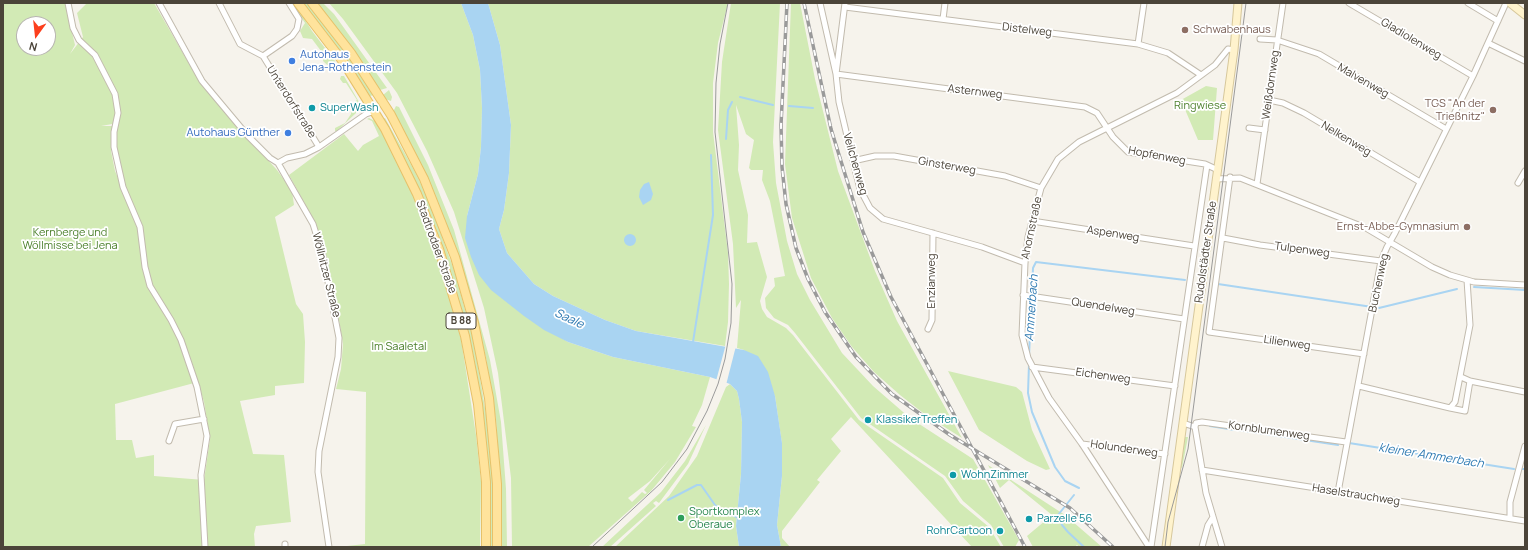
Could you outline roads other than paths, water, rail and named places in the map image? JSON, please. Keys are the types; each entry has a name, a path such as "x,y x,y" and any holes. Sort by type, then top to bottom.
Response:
{"main road":[{"name":"Stadtrodaer Straße","path":"298,3 344,62 375,111 399,156 432,228 465,336 475,384 482,438 487,508 486,547"},
{"name":"Stadtrodaer Straße","path":"312,3 351,53 386,107 408,147 437,209 455,257 474,323 484,370 494,434 497,484 497,547"},
{"name":"Rudolstädter Straße","path":"1166,547 1234,50 1238,3"},
{"path":"1510,3 1525,15"},
{"path":"375,111 386,107"}],"street":[{"path":"68,3 73,28 79,40 95,55 115,94 118,113 114,132 114,147 124,187 140,226 145,267 150,286 171,320 181,340 197,387 207,436 201,475 204,547"},
{"name":"Wöllnitzer Straße","path":"160,3 202,80 248,136 270,158 278,163 313,224 323,256 339,338 337,364 318,451 318,472 329,547"},
{"name":"Unterdorfstraße","path":"218,3 240,44 262,56 319,148"},
{"name":"Unterdorfstraße","path":"262,56 292,36 298,28 297,14 289,3"},
{"name":"Veilchenweg","path":"820,3 836,74 839,102 853,161 860,189 870,208 883,219 982,247 1025,263"},
{"path":"943,19 945,3"},
{"path":"1138,44 1144,3"},
{"name":"Weißdornweg","path":"1257,184 1283,3"},
{"name":"Gladiolenweg","path":"1349,3 1473,76"},
{"path":"1468,3 1498,20"},
{"name":"Buchenweg","path":"1338,492 1346,442 1373,312 1381,261 1473,76 1506,3"},
{"path":"836,74 845,5"},
{"name":"Distelweg","path":"845,5 1138,44 1168,53 1201,75"},
{"name":"Weißdornweg","path":"1260,39 1277,40"},
{"name":"Malvenweg","path":"1277,40 1319,54 1446,129"},
{"path":"1488,43 1525,61"},
{"name":"Ahornstraße","path":"1150,547 1082,444 1049,398 1028,358 1022,335 1023,295 1025,263 1032,221 1041,188 1058,160 1079,142 1177,93 1215,65 1228,49 1234,50"},
{"name":"Asternweg","path":"836,74 1084,107 1097,113 1107,127"},
{"name":"Nelkenweg","path":"1269,100 1283,103 1304,113 1420,182"},
{"name":"Unterdorfstraße","path":"278,163 287,158 305,154 319,148 366,114 375,111"},
{"name":"Hopfenweg","path":"1107,127 1113,137 1128,152 1205,164 1218,170"},
{"name":"Weißdornweg","path":"1249,128 1265,130"},
{"name":"Ginsterweg","path":"853,161 875,156 894,156 1005,176 1041,188"},
{"name":"Rudolstädter Straße","path":"1150,547 1175,386 1205,164"},
{"path":"1518,183 1525,171"},
{"path":"1223,238 1230,178"},
{"path":"1216,179 1240,178 1257,184 1366,228 1432,267 1467,280 1525,285"},
{"name":"Aspenweg","path":"1032,221 1194,246"},
{"name":"Enzianweg","path":"928,329 932,320 933,233"},
{"name":"Tulpenweg","path":"1223,238 1260,245 1381,261"},
{"name":"Lilienweg","path":"1223,238 1209,332 1364,354"},
{"path":"1450,408 1455,402 1470,325 1467,280"},
{"name":"Quendelweg","path":"1023,295 1184,320"},
{"name":"Eichenweg","path":"1032,366 1175,386"},
{"path":"1461,377 1470,381 1525,392"},
{"path":"1358,386 1465,411 1470,381"},
{"path":"169,441 175,424 204,419"},
{"name":"Kornblumenweg","path":"1195,427 1196,423 1202,422 1346,442"},
{"path":"1183,423 1195,427 1198,436 1202,470 1222,547"},
{"name":"Holunderweg","path":"1082,444 1165,454"},
{"path":"1510,518 1510,502 1525,446"},
{"name":"Haselstrauchweg","path":"1202,470 1525,521"},
{"path":"1202,547 1208,525 1213,517"}],"water":[{"name":"Saale","path":"461,3 488,3 500,45 511,125 509,173 504,210 499,229 507,253 534,284 553,296 605,320 636,331 744,350 758,356 768,372 775,396 782,443 782,476 777,525 781,547 739,547 736,526 741,474 742,422 737,391 730,384 710,377 613,357 568,342 544,330 524,316 491,290 479,275 465,238 467,216 478,174 481,147 482,108 480,70 473,35"},
{"path":"649,182 653,194 651,200 643,205 639,197 640,190 644,184"},
{"path":"628,234 632,234 636,240 632,246 628,246 624,242 624,238"}],"waterway":[{"path":"740,97 773,105"},
{"path":"726,139 728,110 732,102"},
{"path":"789,106 813,108"},
{"path":"693,342 713,215 711,155"},
{"name":"Ammerbach","path":"1029,356 1033,268 1036,262 1185,280"},
{"name":"Ammerbach","path":"1218,284 1379,308 1457,289"},
{"name":"Ammerbach","path":"1474,287 1525,290"},
{"name":"Ammerbach","path":"1029,364 1028,393 1032,412 1055,467 1065,481 1079,488"},
{"name":"kleiner Ammerbach","path":"1210,426 1235,430"},
{"name":"kleiner Ammerbach","path":"1239,430 1338,445"},
{"name":"kleiner Ammerbach","path":"1349,443 1514,469"},
{"path":"668,500 697,485 701,485 715,505 724,512 739,518"},
{"name":"Ammerbach","path":"1074,495 1058,515 1062,525 1084,547"}],"tram line":[{"path":"592,547 662,482 687,449 707,411 718,384 725,359 731,323 732,284 715,132 716,83 720,44 728,3"},
{"path":"1165,547 1168,522 1188,449 1246,3"}],"railway":[{"path":"787,3 781,125 782,167 786,204 796,248 808,279 825,312 856,357 892,394 950,435 1070,508 1113,547"},
{"path":"804,3 831,129 863,232 891,297 1025,547"}],"place":[{"name":"Schwabenhaus","path":"1185,30"},
{"name":"Autohaus Jena-Rothenstein","path":"292,61"},
{"name":"SuperWash","path":"312,108"},
{"name":"TGS \"An der Trießnitz\"","path":"1493,110"},
{"name":"Autohaus Günther","path":"288,133"},
{"name":"Ernst-Abbe-Gymnasium","path":"1467,227"},
{"name":"KlassikerTreffen","path":"868,420"},
{"name":"WohnZimmer","path":"953,475"},
{"name":"Sportkomplex Oberaue","path":"681,518"},
{"name":"Parzelle 56","path":"1029,519"},
{"name":"RohrCartoon","path":"1000,531"}],"park label":[{"name":"Ringwiese","path":"1200,106"},
{"name":"Kernberge und Wöllmisse bei Jena","path":"70,239"},
{"name":"Im Saaletal","path":"399,347"}]}
